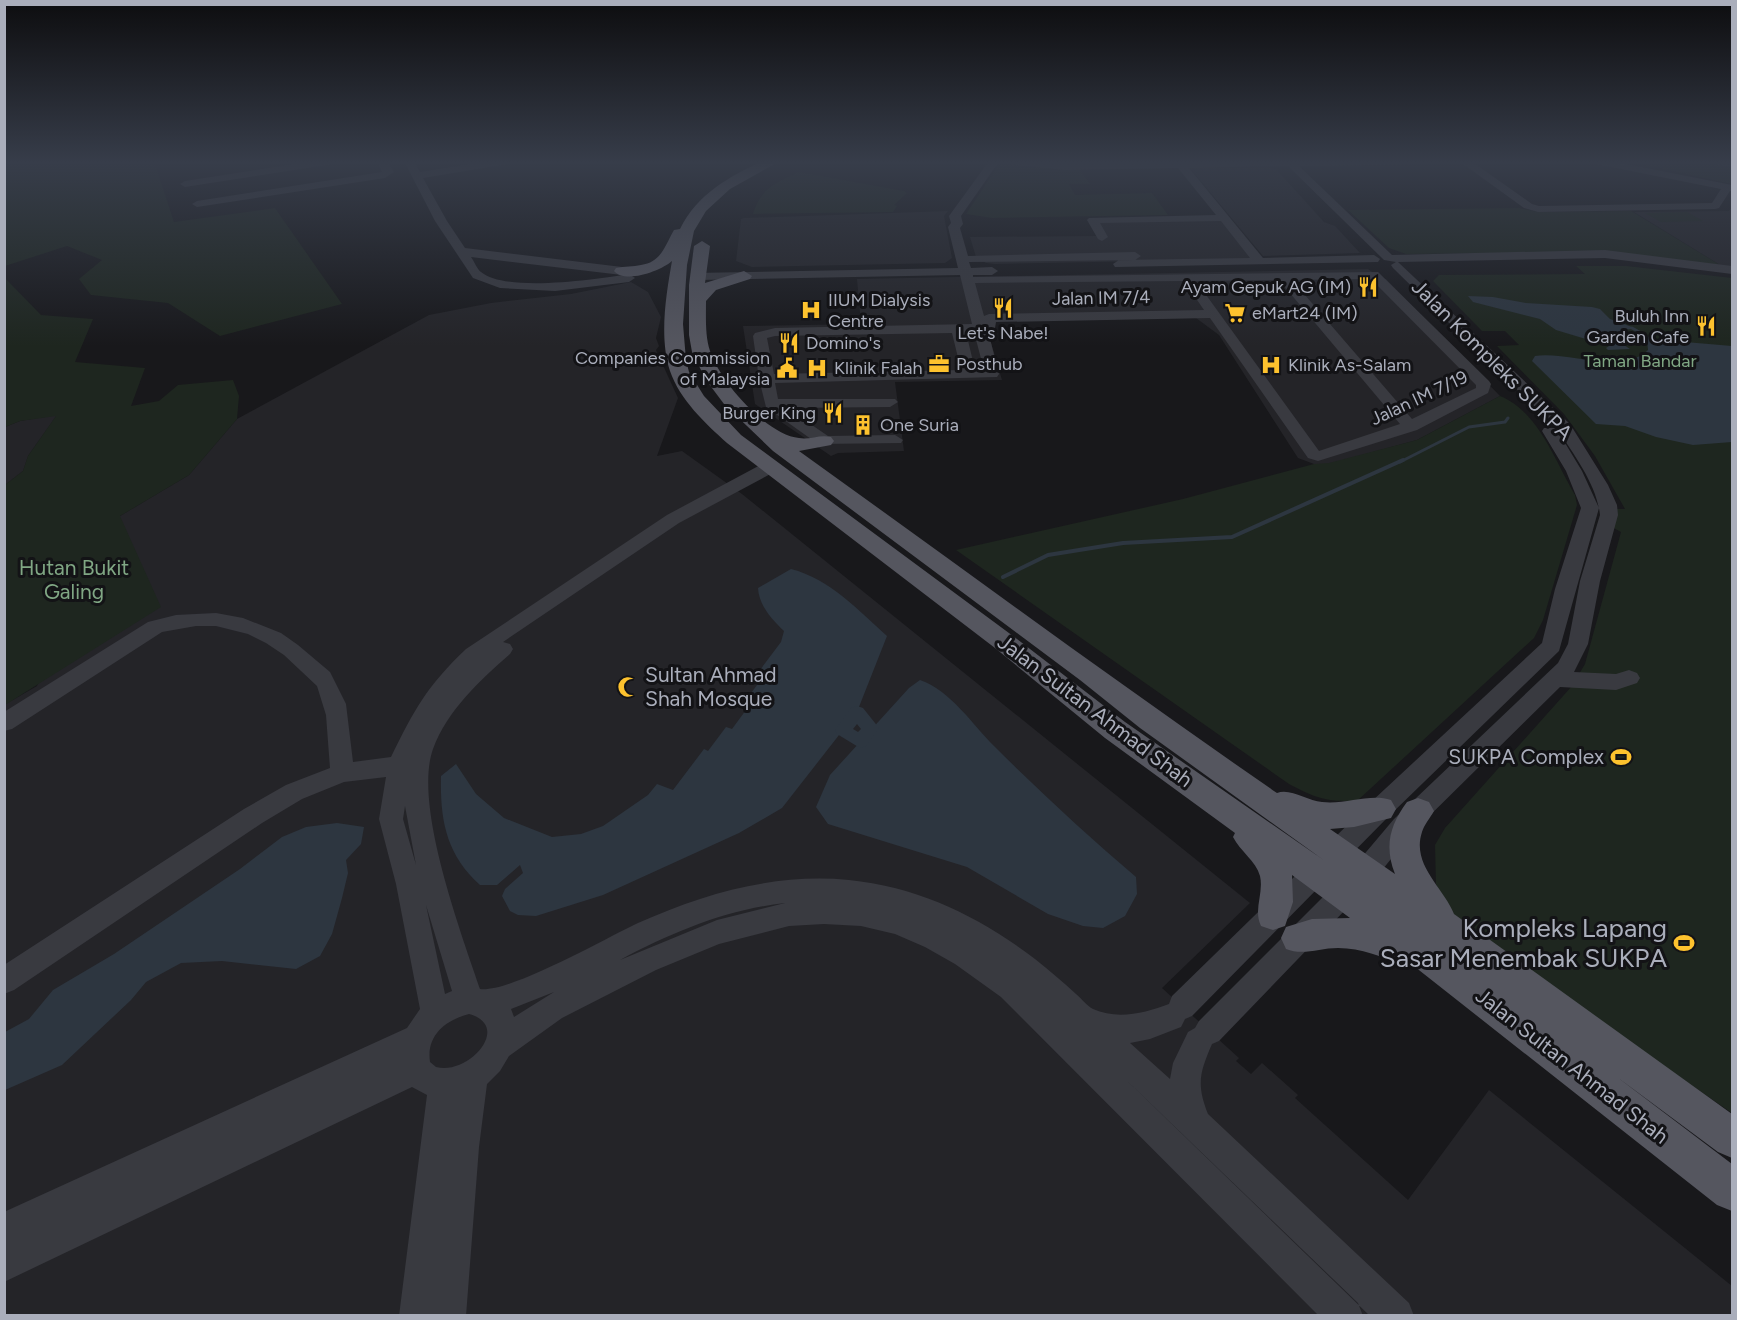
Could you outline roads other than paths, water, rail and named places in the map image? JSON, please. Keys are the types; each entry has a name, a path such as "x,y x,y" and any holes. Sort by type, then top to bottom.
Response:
{"main road":[{"path":"626,275 666,260 672,254 684,223"},
{"name":"Jalan Sultan Ahmad Shah","path":"693,223 684,239 686,304 698,335 701,352 716,380 749,419 780,447 1090,673 1150,720 1223,788 1464,962 1732,1138"},
{"name":"Jalan Sultan Ahmad Shah","path":"711,223 701,248 698,274 686,304 675,353 685,382 719,425 776,471 1004,642 1115,730 1223,788"},
{"path":"701,248 713,261 743,273"},
{"path":"626,275 650,282 686,304 710,287 743,273"},
{"path":"749,419 789,444 810,445 824,441"},
{"path":"824,441 816,448 813,456 814,464 839,490"},
{"path":"1223,788 1314,814 1339,818 1380,809"},
{"path":"1223,788 1271,861 1279,894 1273,915"},
{"path":"1418,811 1405,836 1412,876 1426,901 1438,915 1464,962"},
{"path":"1298,938 1342,931 1363,934 1464,962"},
{"name":"Jalan Sultan Ahmad Shah","path":"1464,962 1732,1190"}],"street":[{"path":"443,223 473,270 484,279 500,284 569,287 626,275"},
{"path":"895,440 824,441 771,404 766,379 992,374 984,323 969,267 953,226 957,223"},
{"path":"1095,223 1102,237"},
{"path":"1228,223 1256,258"},
{"path":"1347,223 1387,261"},
{"path":"459,250 586,267 626,275"},
{"path":"743,273 928,267 1612,257 1732,272"},
{"path":"473,270 477,262 513,258"},
{"path":"698,274 1256,258 1387,261"},
{"name":"Jalan Kompleks SUKPA","path":"1340,872 1380,809 1508,690 1552,645 1565,589 1590,508 1575,471 1546,425 1462,341 1436,326 1387,261"},
{"name":"Jalan Kompleks SUKPA","path":"1340,872 1418,811 1570,662 1578,644 1590,581 1609,515 1608,505 1584,457 1564,427 1387,261"},
{"path":"569,287 589,278 592,273 586,267"},
{"name":"Jalan IM 7/19","path":"969,267 1187,277 1374,275 1436,326 1484,384 1483,390 1411,427 1362,446 1314,455 1213,314"},
{"path":"1282,276 1411,427"},
{"path":"1187,277 1213,314"},
{"name":"Jalan IM 7/4","path":"766,379 760,338 766,333 958,328 984,323 1213,314"},
{"path":"958,328 969,375"},
{"path":"771,404 890,402"},
{"path":"448,1316 463,1148 437,1056 409,884 391,819 408,765 449,703 485,663 536,626 618,573 702,508 776,471"},
{"path":"4,723 155,627 175,620 215,618 266,632 297,654 326,682 334,702 342,773"},
{"path":"1554,679 1616,682 1629,678"},
{"path":"4,981 253,816 294,792 342,773 408,765"},
{"path":"408,765 432,878 477,1002"},
{"path":"1084,1020 1101,1026 1127,1030 1154,1025 1177,1012 1273,915 1340,872"},
{"path":"1197,1124 1183,1084 1186,1065 1204,1036 1298,938 1340,872"},
{"path":"417,1316 437,1056 452,1005 477,1002 534,988 678,919 717,904 762,894 803,890 884,895 954,922 1017,961 1197,1124 1396,1316"},
{"path":"4,1230 437,1056 484,1068 500,1045 532,1019 584,990 718,930 787,914 818,912 867,916 905,926 934,937 965,955 1011,988 1345,1316"},
{"path":"477,1002 492,1007 501,1019 500,1045"},
{"path":"4,1266 437,1056"}],"waterway":[{"path":"1632,328 1641,333"},
{"path":"1646,337 1650,339"},
{"path":"1400,462 1469,427 1505,422 1508,418"},
{"path":"1003,577 1048,555 1123,543 1232,537 1403,460"},
{"path":"857,712 865,724 871,728 860,742 843,730 857,712"}],"place":[{"name":"Ayam Gepuk AG (IM)","path":"1368,287"},
{"name":"Let's Nabe!","path":"1003,308"},
{"name":"IIUM Dialysis Centre","path":"811,310"},
{"name":"eMart24 (IM)","path":"1235,313"},
{"name":"Buluh Inn Garden Cafe","path":"1706,326"},
{"name":"Domino's","path":"789,343"},
{"name":"Posthub","path":"939,364"},
{"name":"Klinik As-Salam","path":"1271,365"},
{"name":"Companies Commission of Malaysia","path":"787,368"},
{"name":"Klinik Falah","path":"817,368"},
{"name":"Burger King","path":"833,413"},
{"name":"One Suria","path":"863,425"},
{"name":"Sultan Ahmad Shah Mosque","path":"628,687"},
{"name":"SUKPA Complex","path":"1621,757"},
{"name":"Kompleks Lapang Sasar Menembak SUKPA","path":"1684,943"}],"park label":[{"name":"Taman Bandar","path":"1640,361"},
{"name":"Hutan Bukit Galing","path":"74,580"}]}
